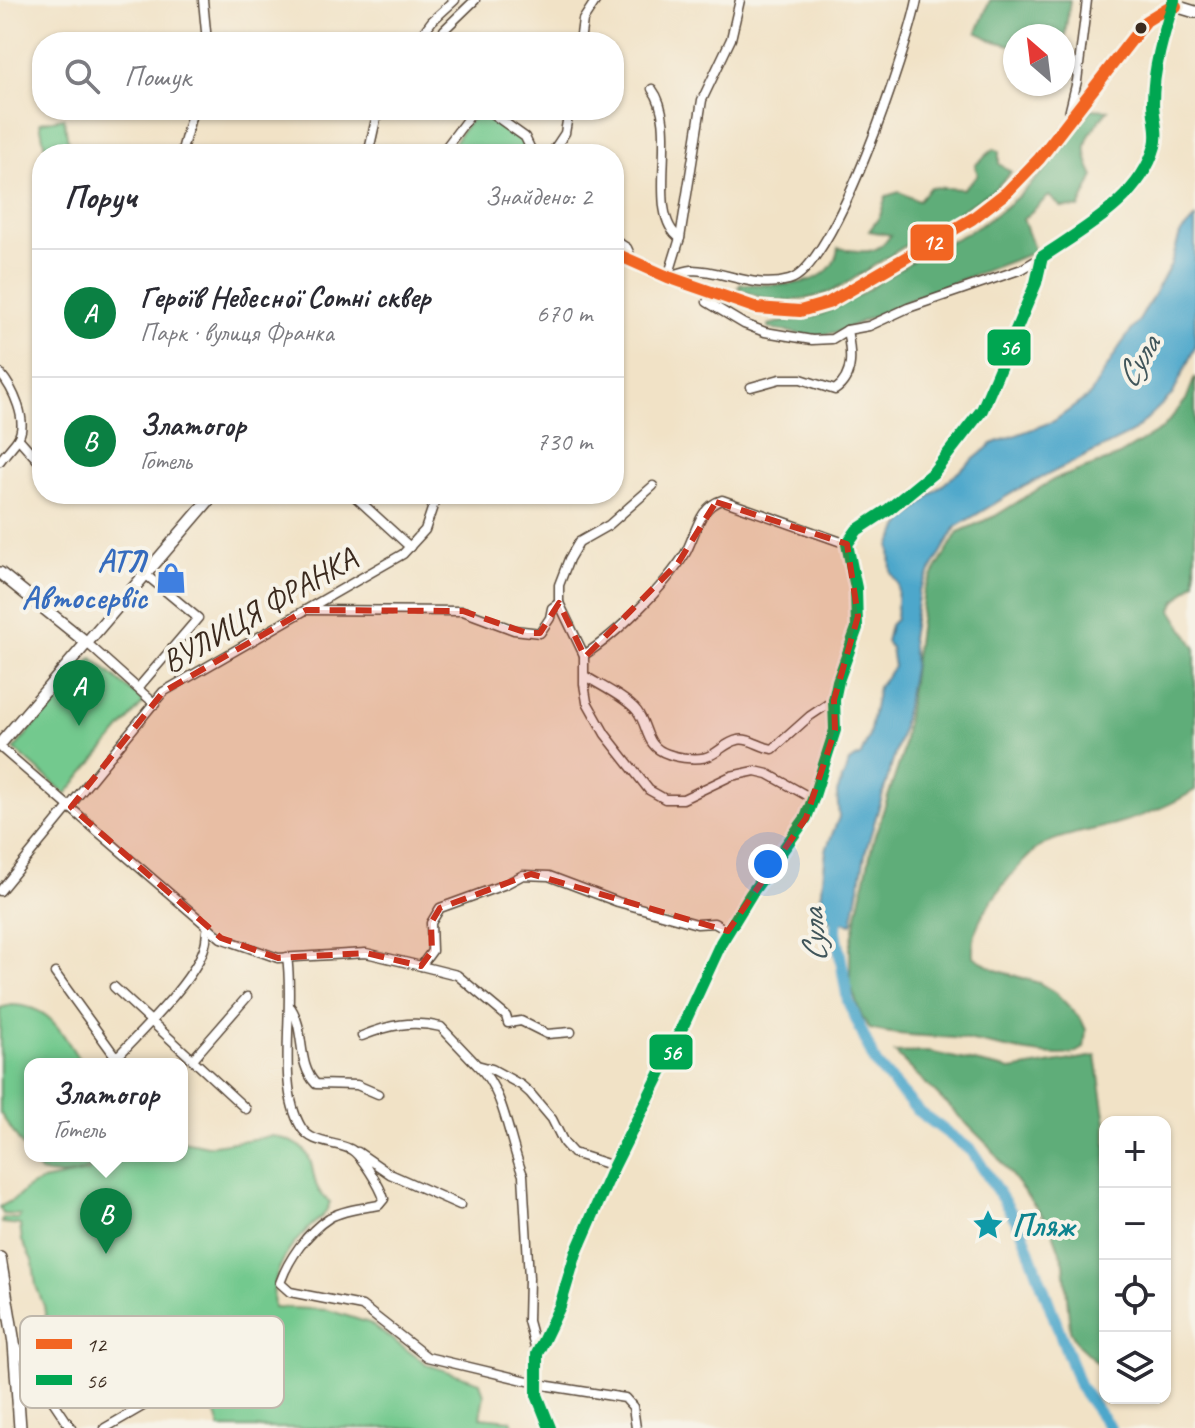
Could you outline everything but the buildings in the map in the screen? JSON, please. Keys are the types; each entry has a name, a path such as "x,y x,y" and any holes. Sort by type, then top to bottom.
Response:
{"main road":[{"path":"624,256 668,277 771,311 800,311 828,303 992,205 1039,159 1146,21 1173,3 1195,12"},
{"path":"0,746 205,504"},
{"path":"0,573 87,643"},
{"path":"0,1258 14,1343 20,1428"}],"street":[{"path":"203,0 206,32"},
{"path":"424,32 455,0"},
{"path":"444,32 475,0"},
{"path":"581,32 583,20 596,0"},
{"path":"740,0 731,39 702,100 680,238 668,277 696,271 739,281 770,282 791,280 809,266 836,226 893,83 917,0"},
{"path":"1067,122 1077,81 1087,0"},
{"path":"707,302 744,324 778,335 812,340 832,339 847,330 869,326 908,308 1022,269 1042,257 1122,199 1147,165 1157,134 1153,105 1157,65 1173,3"},
{"path":"652,89 660,104 666,155 663,202 668,224 680,238"},
{"path":"184,144 190,120"},
{"path":"370,144 376,120"},
{"path":"448,144 466,120"},
{"path":"501,120 525,137 528,144"},
{"path":"558,144 565,133 567,120"},
{"path":"624,246 632,259"},
{"path":"537,1354 560,1306 576,1253 614,1166 728,931 806,818 835,730 834,700 852,647 858,616 847,544 857,530 933,473 982,410 1036,283 1042,257"},
{"path":"751,387 780,379 801,379 835,390 847,378 849,369 851,350 847,330"},
{"path":"0,373 11,387 22,424 19,439 0,461"},
{"path":"19,439 32,454"},
{"path":"653,486 609,525 579,542 559,585 559,603 584,655 587,702 605,734 656,796 674,800 692,797 718,781 755,771 768,774 813,799"},
{"path":"584,655 625,621 678,563 705,510 716,502 722,500 847,544"},
{"path":"363,504 410,547"},
{"name":"ВУЛИЦЯ ФРАНКА","path":"0,891 163,692 403,554 425,530 434,504"},
{"path":"138,688 198,618 145,574"},
{"path":"306,610 463,611 514,630 540,633 550,618 552,608 559,603"},
{"path":"87,643 155,704"},
{"path":"585,676 633,707 646,736 659,750 681,757 704,759 738,740 773,749 810,716 834,700"},
{"path":"0,746 221,938 260,953 287,957 366,953 457,975 491,1001 506,1016 508,1023 521,1021 547,1034 571,1032"},
{"path":"421,966 432,951 431,923 440,908 531,874 549,876 618,902 697,924 714,923 728,931"},
{"path":"55,973 115,1056 152,1020 188,976 201,955 208,927"},
{"path":"287,957 291,983 289,1084 292,1109 302,1130 311,1138 352,1149 390,1174 460,1205"},
{"path":"114,987 246,1109"},
{"path":"193,1059 247,997"},
{"path":"291,1007 299,1020 305,1068 316,1084 357,1085 378,1094"},
{"path":"362,1036 389,1026 409,1023 441,1027 492,1082 512,1136 525,1189 528,1321 537,1354 537,1395 550,1428"},
{"path":"477,1065 492,1069 521,1085 543,1107 573,1153 614,1166"},
{"path":"352,1149 382,1193 383,1201 379,1205 329,1218 313,1232 286,1266 280,1283 290,1292 362,1306 427,1357 625,1398 633,1407 636,1428"},
{"path":"14,1343 20,1352"},
{"path":"58,1408 71,1428"},
{"path":"105,1428 140,1408"}],"highlighted area":[{"path":"716,502 847,544 858,616 834,700 835,730 806,818 728,931 531,874 440,908 431,923 432,951 421,966 366,953 278,958 221,938 71,807 163,692 306,610 463,611 527,633 540,633 559,603 585,657 678,563"}],"green space":[{"path":"990,0 1070,0 1067,24 1003,24 1003,43 977,32"},
{"path":"1090,109 1108,110 1087,141 1086,156 1094,176 1079,208 1061,207 1049,196 1023,219 1035,252 921,295 838,332 811,336 768,328 768,325 809,318 835,308 917,258 982,224 1014,200 1043,172"},
{"path":"64,120 68,144 44,144 40,122"},
{"path":"500,120 523,144 452,144 469,122"},
{"path":"994,149 999,151 999,164 1011,172 996,188 842,286 817,296 790,300 763,298 738,287 741,284 800,283 825,272 834,262 838,248 874,250 891,235 869,231 880,216 886,196 899,192 918,201 930,187 963,189 978,175 975,165"},
{"path":"1195,377 1195,581 1175,602 1172,610 1195,647 1195,790 1146,814 1062,837 1042,846 1022,863 997,893 975,933 973,956 996,970 1039,983 1056,993 1081,1019 1086,1030 1084,1048 1070,1054 1050,1055 962,1039 870,1029 861,1015 850,984 850,948 873,841 902,755 924,590 958,532 995,516 1053,480 1114,458 1162,429 1186,400"},
{"path":"92,658 144,702 66,794 14,749"},
{"path":"11,1005 37,1010 54,1023 78,1058 24,1058 24,1148 0,1113 0,1008"},
{"path":"929,1052 1011,1070 1096,1056 1105,1116 1099,1116 1099,1364 1078,1345 1070,1330 1064,1263 1051,1227 988,1145 895,1053"},
{"path":"273,1136 291,1142 309,1157 316,1184 330,1202 325,1213 287,1253 275,1284 274,1307 328,1310 369,1323 428,1365 480,1382 484,1395 480,1417 511,1420 514,1428 220,1428 212,1408 284,1408 284,1316 45,1316 36,1286 33,1262 22,1241 20,1225 2,1223 3,1218 19,1219 20,1215 3,1214 0,1207 42,1181 87,1172 100,1162 188,1162 188,1142 208,1146"},
{"path":"33,1162 98,1162 83,1171 66,1175 40,1172"}],"water":[{"path":"1195,218 1195,347 1173,394 1132,433 1019,489 956,527 919,591 911,638 914,663 901,734 866,850 852,924 819,918 826,850 839,817 837,793 849,762 861,755 869,736 878,687 894,667 891,648 886,642 890,625 896,619 898,585 891,572 890,546 900,526 932,494 992,444 1054,421 1090,395 1140,319 1171,264 1180,234"}],"waterway":[{"name":"Сула","path":"837,907 836,931 848,1001 876,1064 918,1111 972,1151 1021,1228 1080,1387 1110,1428"}],"transit line":[{"name":"56","path":"550,1428 537,1395 537,1354 560,1306 576,1253 614,1166 721,943 751,894 806,818 813,799 835,730 834,700 838,681 857,628 856,588 847,544 857,530 933,473 982,410 1036,283 1042,257 1093,223 1124,197 1148,165 1156,140 1153,103 1155,77 1174,0"},
{"name":"12","path":"624,257 668,277 757,308 800,311 828,303 972,219 1007,192 1039,159 1146,21 1172,5 1176,6"}],"place":[{"name":"АТЛ Автосервіс","path":"171,578"},
{"name":"Героїв Небесної Сотні сквер","path":"79,726"},
{"name":"Пляж","path":"988,1225"},
{"name":"Златогор","path":"106,1254"}]}
